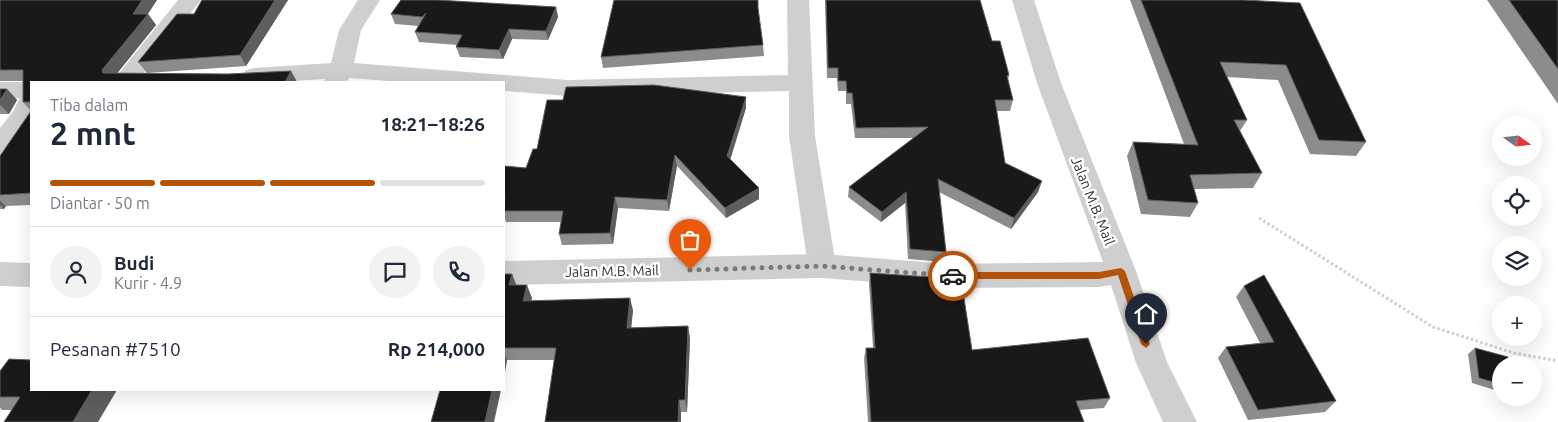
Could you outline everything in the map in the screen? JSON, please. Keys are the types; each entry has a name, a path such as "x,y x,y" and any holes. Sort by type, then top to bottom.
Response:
{"street":[{"path":"125,81 190,0"},
{"path":"338,76 350,30 369,0"},
{"path":"798,0 802,136 822,266"},
{"name":"Jalan M.B. Mail","path":"505,273 822,266 950,276 1099,275 1121,271 1052,92 1023,0"},
{"path":"233,78 338,76 456,81"},
{"path":"505,83 568,88 800,84"},
{"path":"0,90 30,90"},
{"path":"0,146 22,118 30,103"},
{"path":"1121,271 1152,363 1180,422"},
{"path":"0,274 30,274"}],"path":[{"path":"1259,218 1433,327 1514,353 1558,361"}],"building":[{"path":"0,0 142,0 133,14 148,14 102,70 103,73 228,74 291,71 286,81 30,81 30,102 23,102 23,70 0,70"},
{"path":"202,0 275,0 240,55 138,62 177,14 194,14"},
{"path":"401,0 437,0 556,7 546,31 509,29 499,50 456,47 462,35 415,32 426,13 422,17 391,14"},
{"path":"614,0 758,0 763,45 601,57"},
{"path":"826,0 980,0 992,41 1000,41 1013,100 995,100 1005,163 1042,181 1014,218 938,179 946,252 910,249 906,192 882,212 849,187 928,127 856,128 852,93 847,93 846,81 838,81 838,68 828,68"},
{"path":"1141,0 1244,0 1300,3 1366,142 1319,140 1286,65 1220,62 1247,120 1234,120 1262,173 1190,175 1198,203 1148,200 1133,142 1198,145"},
{"path":"1509,0 1558,1 1558,69"},
{"path":"654,85 746,97 727,156 759,188 725,208 675,155 667,200 615,197 610,233 559,234 563,211 505,211 505,166 526,168 533,149 537,149 547,100 563,100 566,87"},
{"path":"0,89 7,89 0,100"},
{"path":"30,112 30,193 0,195 0,156"},
{"path":"870,273 961,279 972,350 1088,338 1110,398 1076,401 1084,422 871,422 866,348 875,348"},
{"path":"505,274 512,274 509,285 527,285 523,301 630,298 627,328 688,326 685,400 679,400 678,422 545,422 556,348 505,348"},
{"path":"1264,275 1336,401 1258,410 1226,347 1274,342 1244,286"},
{"path":"1475,348 1504,356 1492,356 1492,382 1479,378"},
{"path":"9,359 30,360 30,391 91,391 73,422 4,422 20,397 0,397 0,371"},
{"path":"440,391 492,391 485,422 431,422"}],"way so far":[{"path":"690,270 822,266 953,276"}],"route":[{"path":"953,276 1099,275 1121,271 1146,344"}]}
